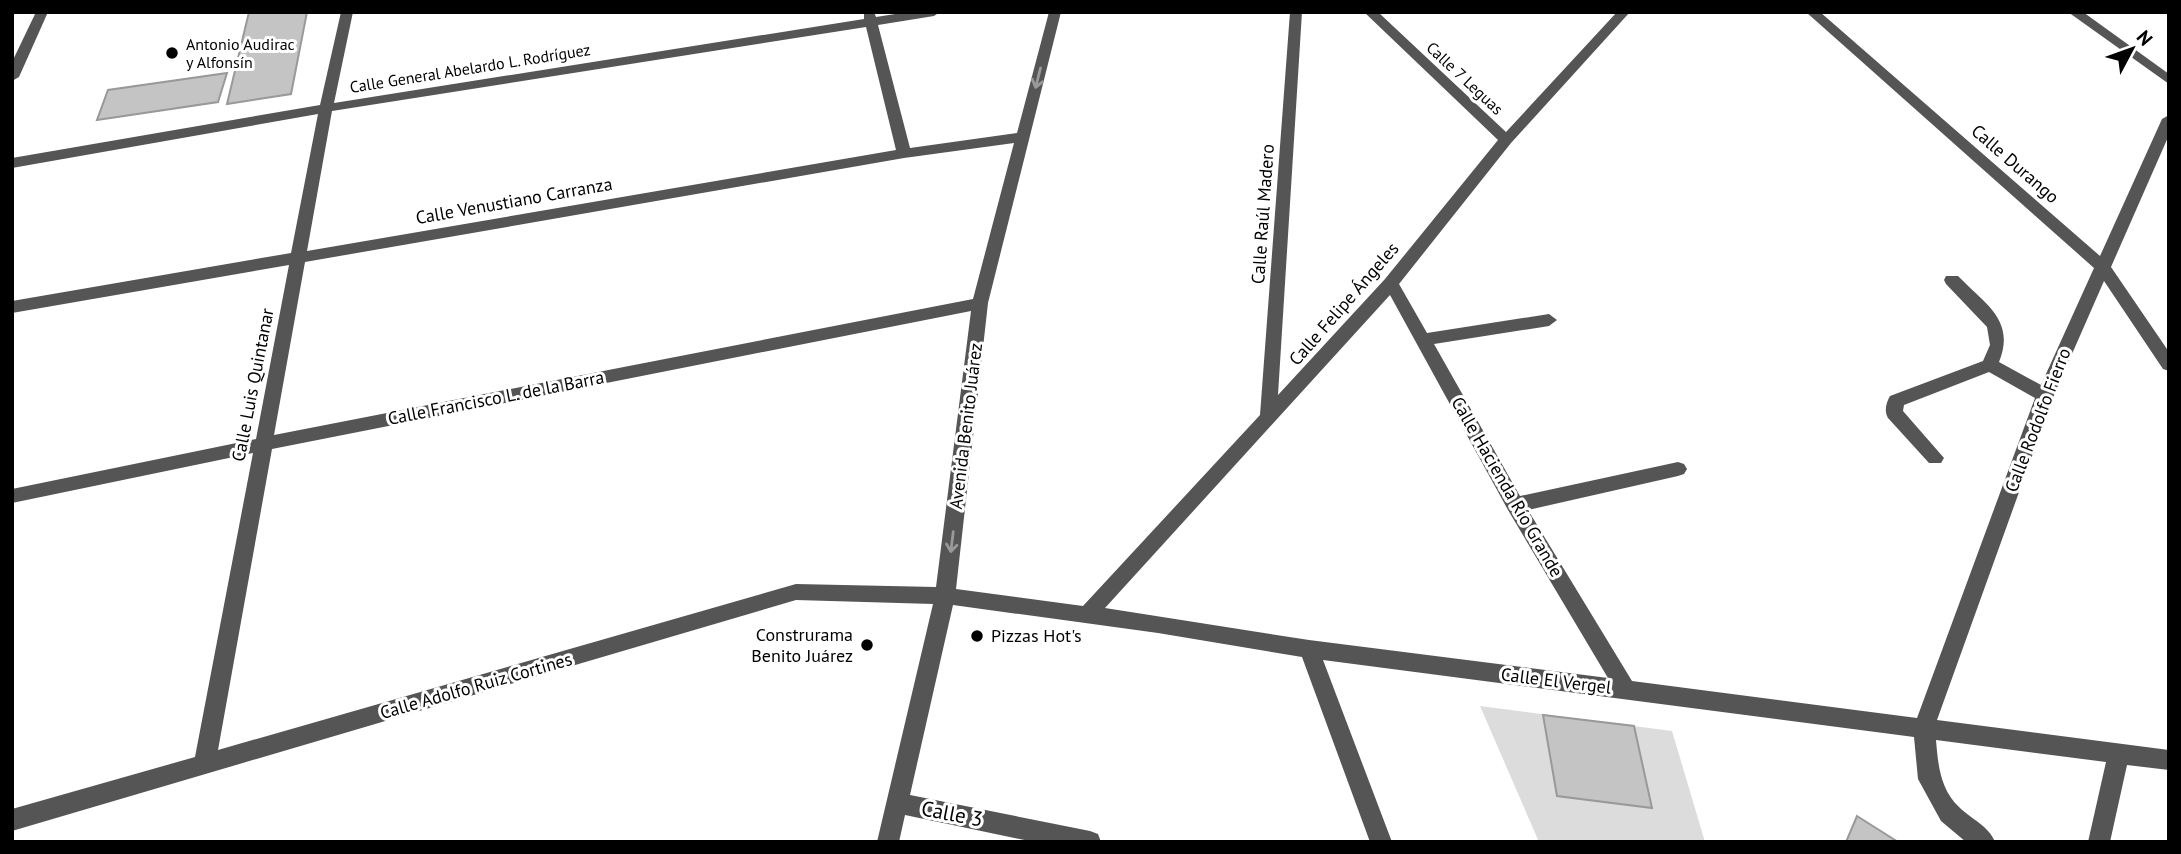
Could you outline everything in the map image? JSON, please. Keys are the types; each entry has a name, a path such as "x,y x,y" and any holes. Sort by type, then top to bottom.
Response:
{"street":[{"path":"12,77 42,12"},
{"name":"Calle Luis Quintanar","path":"204,766 326,108 347,12"},
{"name":"Calle General Abelardo L. Rodríguez","path":"12,163 870,18 934,12"},
{"name":"Avenida Benito Juárez","path":"888,842 945,596 981,303 1055,12"},
{"name":"Calle Raúl Madero","path":"1268,418 1296,12"},
{"name":"Calle 7 Leguas","path":"1370,12 1506,140"},
{"name":"Calle Durango","path":"1812,12 2102,266 2169,365"},
{"path":"2074,12 2169,80"},
{"name":"Calle Felipe Ángeles","path":"1086,615 1391,283 1506,140 1621,14"},
{"path":"870,18 904,153"},
{"name":"Calle Rodolfo Fierro","path":"1924,728 2045,395 2169,119"},
{"name":"Calle Venustiano Carranza","path":"12,307 904,153 1023,137"},
{"path":"1935,458 1894,413 1896,401 1990,365 1998,345 1995,325 1952,280"},
{"name":"Calle Hacienda Río Grande","path":"1391,283 1515,505 1626,690"},
{"name":"Calle Francisco L. de la Barra","path":"12,496 981,303"},
{"path":"1424,341 1549,320"},
{"path":"1990,365 2045,395"},
{"path":"1515,505 1678,469"},
{"name":"Calle Adolfo Ruiz Cortines","path":"12,820 796,592 945,596"},
{"name":"Calle El Vergel","path":"945,596 1157,624 1309,649 2169,760"},
{"path":"1309,649 1381,842"},
{"path":"1924,728 1929,779 1950,813 1984,842"},
{"path":"2099,842 2119,752"},
{"name":"Calle 3","path":"896,803 1090,842"}],"shaded area":[{"path":"1480,706 1672,731 1705,842 1539,842"}],"building":[{"path":"249,12 307,12 291,94 227,104"},
{"path":"227,73 218,102 97,120 108,90"},
{"path":"1543,715 1634,726 1652,808 1557,796"},
{"path":"1857,816 1898,842 1846,842"}],"place":[{"name":"Antonio Audirac y Alfonsín","path":"172,53"},
{"name":"Pizzas Hot's","path":"977,636"},
{"name":"Construrama Benito Juárez","path":"867,645"}]}
